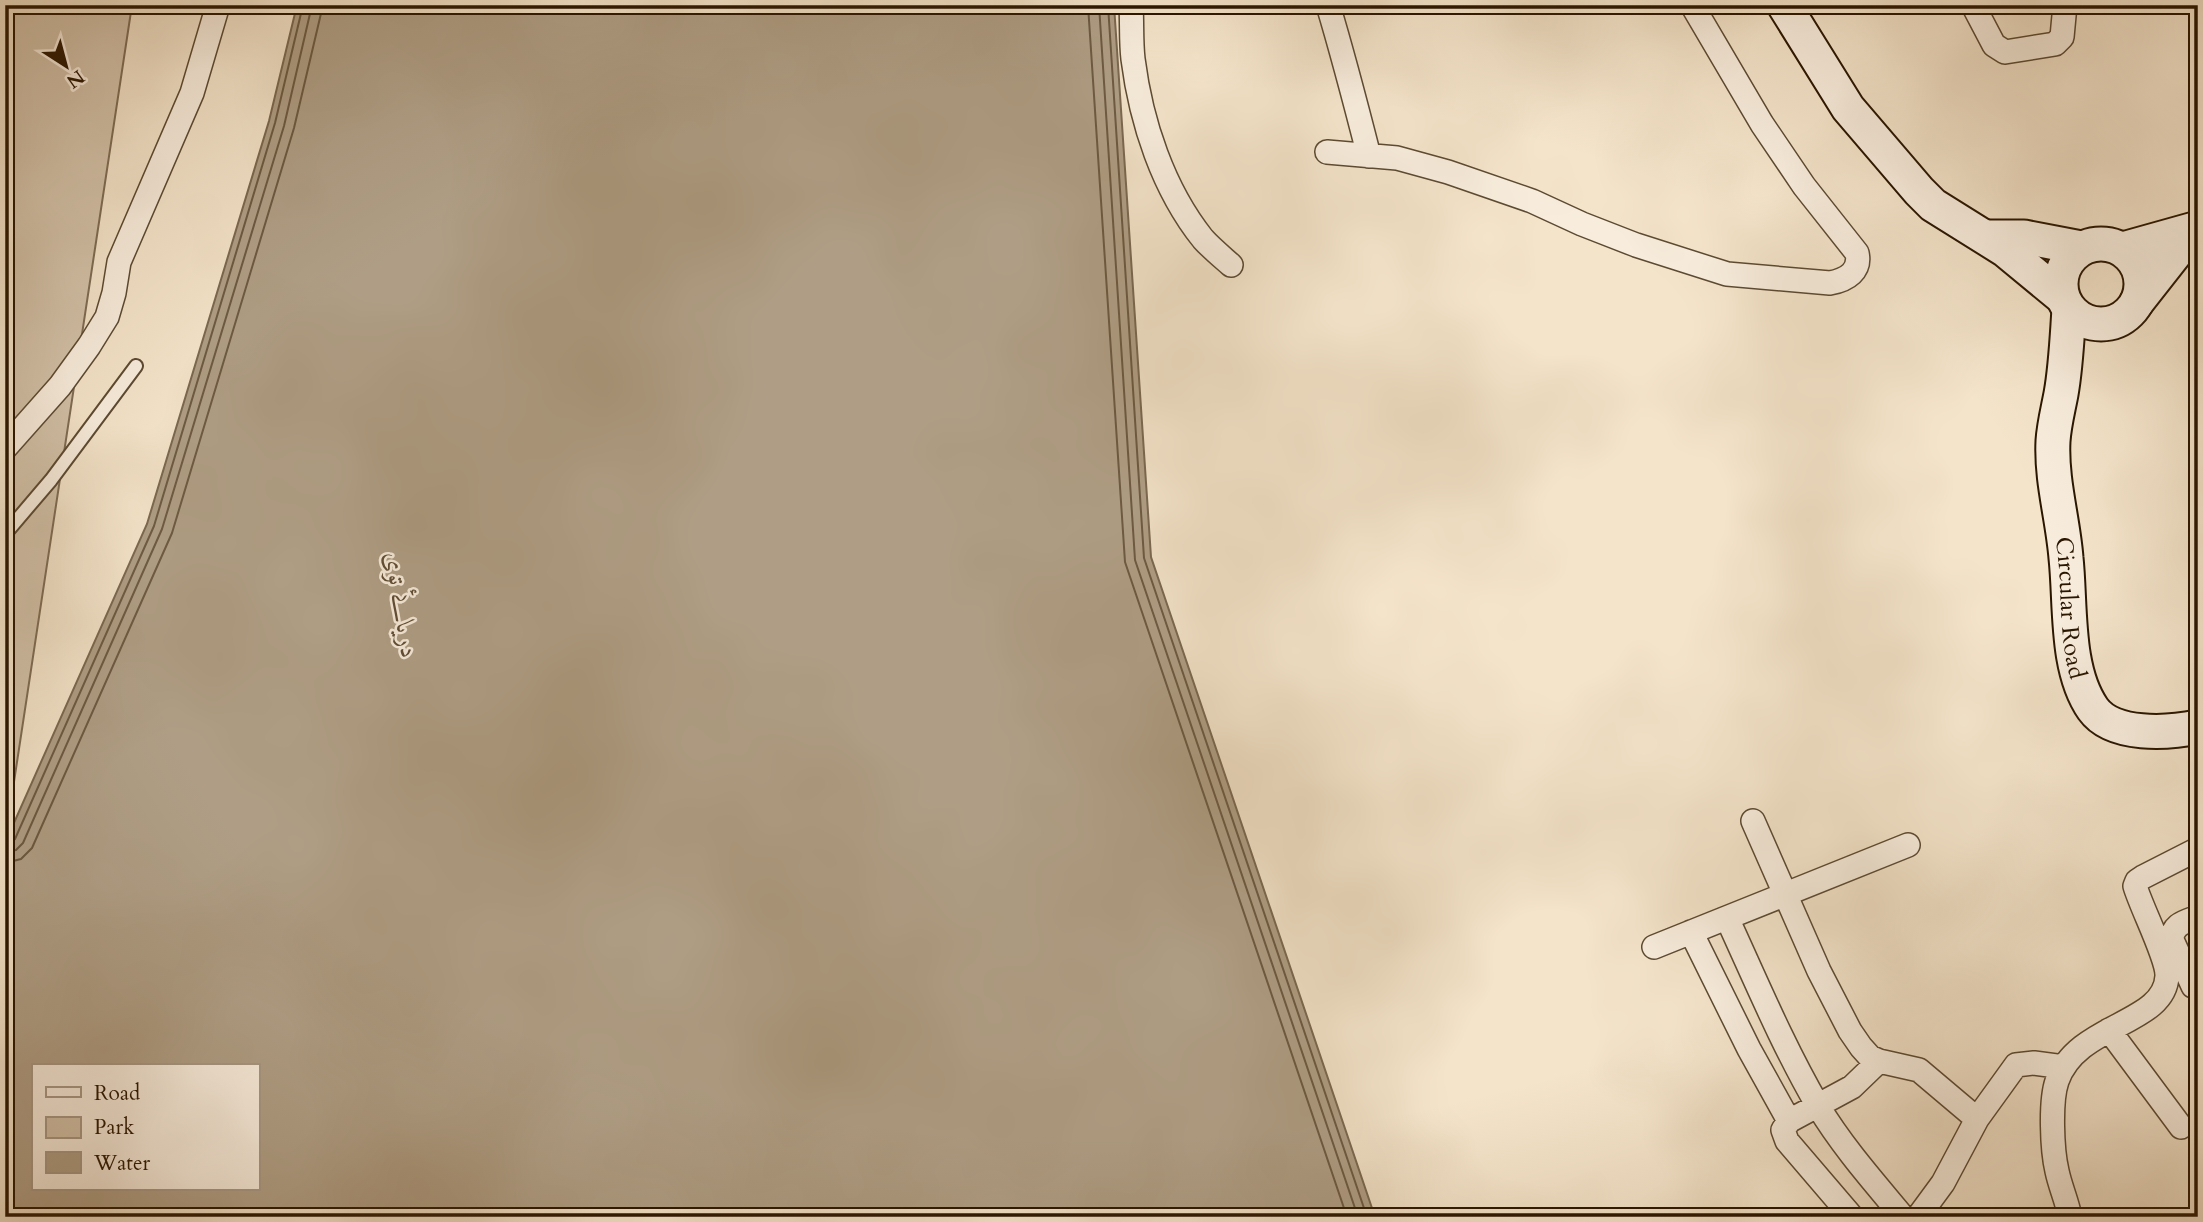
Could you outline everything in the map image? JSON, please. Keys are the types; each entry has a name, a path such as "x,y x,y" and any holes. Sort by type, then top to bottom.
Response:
{"main road":[{"path":"1784,5 1848,108 1912,184 1933,205 1988,237 2066,303 2080,319 2093,324 2105,324 2128,311 2142,286 2134,259 2110,244 2095,243 2081,248 2063,268 2060,286 2066,303"},
{"path":"2123,250 2198,229"},
{"path":"2061,394 2088,353 2198,229"},
{"path":"1988,237 2024,237 2081,248"},
{"name":"Circular Road","path":"2066,303 2061,394 2054,421 2053,468 2066,556 2071,635 2081,685 2093,709 2107,722 2131,729 2157,732 2198,727"}],"street":[{"path":"5,448 60,386 107,317 114,293 118,262 192,93 218,5"},
{"path":"1131,5 1133,57 1152,144 1186,214 1204,240 1231,265"},
{"path":"1328,5 1343,51 1369,156"},
{"path":"1327,152 1397,158 1448,172 1532,201 1636,245 1727,274 1830,283 1852,275 1858,260 1857,253 1804,186 1762,124 1692,5"},
{"path":"1973,5 1994,45 2005,52 2055,44 2062,37 2065,5"},
{"path":"1753,821 1819,971 1850,1031 1870,1057 1919,1070 1977,1119"},
{"path":"1654,947 1908,845"},
{"path":"2070,1217 2053,1149 2054,1095 2064,1067 2080,1048 2156,1004 2165,991 2166,968 2135,886 2137,881 2198,849"},
{"path":"2195,989 2172,940 2172,932 2178,925 2198,917"},
{"path":"1727,918 1774,1021 1818,1106 1846,1148 1903,1217"},
{"path":"1691,933 1749,1049 1789,1121"},
{"path":"2166,968 2195,989"},
{"path":"2109,1030 2181,1128"},
{"path":"1852,1217 1787,1141 1783,1130 1789,1121 1853,1087 1879,1061"},
{"path":"1918,1217 1943,1183 1977,1119 2016,1065 2034,1063 2064,1067"}],"lane":[{"path":"5,534 51,480 136,366"}],"green space":[{"path":"5,5 132,5 5,841"}],"water":[{"name":"دریائے توی","path":"297,5 1114,5 1151,557 1375,1217 5,1217 5,843 147,524 269,121"}]}
